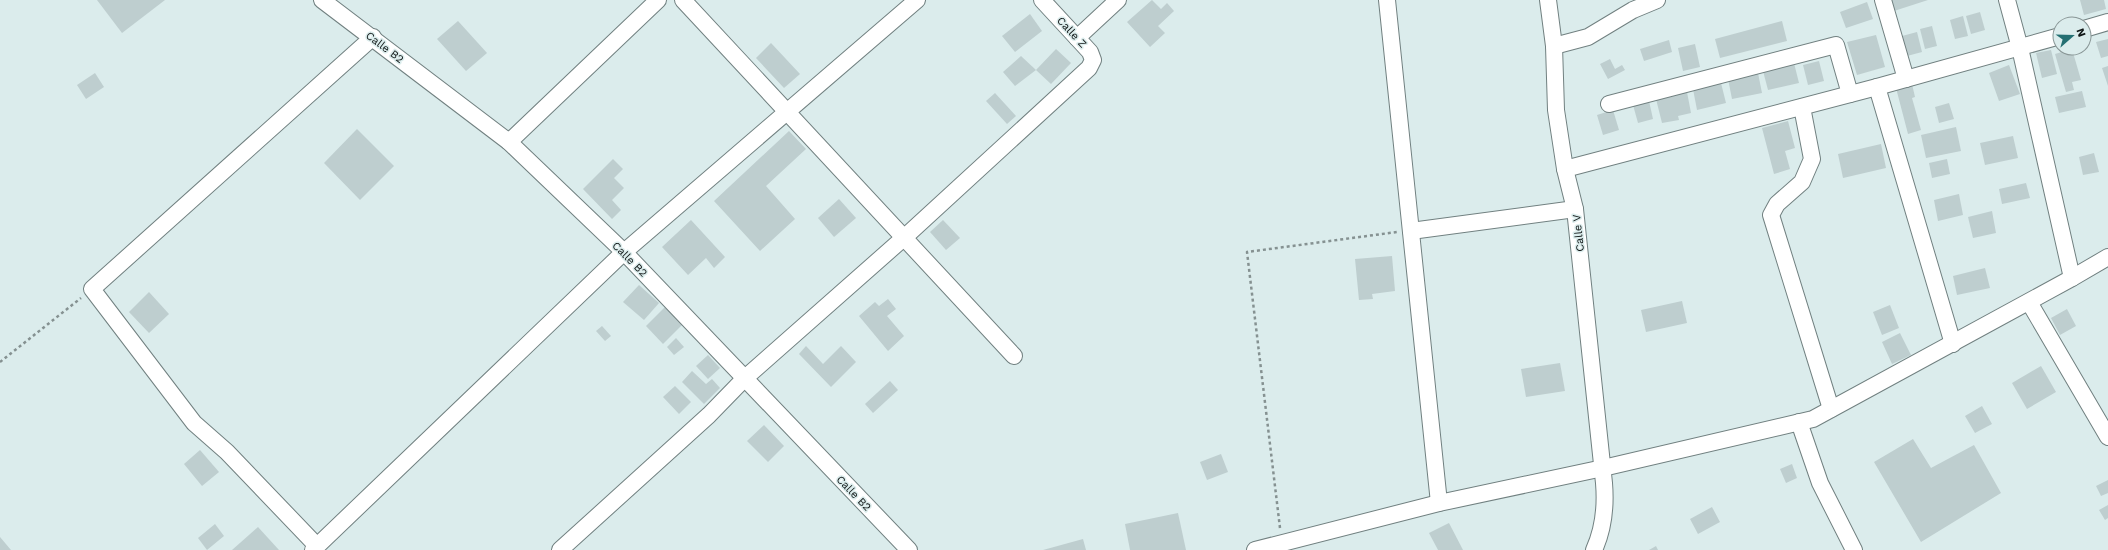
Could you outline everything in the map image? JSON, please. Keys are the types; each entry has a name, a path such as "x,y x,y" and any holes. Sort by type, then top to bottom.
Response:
{"street":[{"name":"Calle B2","path":"322,0 373,37 509,142 624,252 909,550"},
{"path":"509,142 658,0"},
{"path":"683,0 1014,356"},
{"path":"373,37 92,289 194,423 227,452 315,548 624,252 917,0"},
{"name":"Calle Z","path":"904,238 1089,68 1092,60 1090,52 1042,0"},
{"path":"1077,38 1118,0"},
{"path":"1387,0 1439,503"},
{"name":"Calle V","path":"1548,0 1554,46 1556,110 1565,169 1575,209 1603,468 1604,515 1602,533 1594,550"},
{"path":"1554,46 1588,37 1633,10 1657,0"},
{"path":"1883,0 1906,79"},
{"path":"2007,0 2020,48 2072,278"},
{"path":"2092,27 2108,22"},
{"path":"1565,169 1877,87 2052,38"},
{"path":"1609,104 1836,45 1850,94"},
{"path":"1877,87 1953,344"},
{"path":"1802,106 1812,159 1802,182 1777,204 1771,215 1831,409"},
{"path":"1411,230 1575,209"},
{"path":"560,550 709,415 745,378 904,238"},
{"path":"1255,550 1439,503 1603,468 1813,419 1953,344 2108,257"},
{"path":"2029,302 2108,437"},
{"path":"1799,422 1820,483 1854,550"}],"path":[{"path":"1282,542 1248,252 1411,230"},
{"path":"0,362 92,289"}],"building":[{"path":"97,0 165,0 122,33"},
{"path":"1152,0 1161,9 1167,3 1174,11 1158,26 1165,33 1150,47 1127,22"},
{"path":"1891,0 1928,0 1894,11"},
{"path":"2080,0 2104,0 2106,9 2084,15"},
{"path":"1867,2 1873,19 1846,28 1840,12"},
{"path":"1980,12 1985,30 1971,34 1966,16"},
{"path":"1030,14 1042,31 1015,52 1002,36"},
{"path":"1963,16 1968,36 1955,39 1950,20"},
{"path":"458,21 487,53 466,71 437,39"},
{"path":"1782,21 1787,41 1720,58 1715,39"},
{"path":"1932,26 1937,46 1925,49 1920,29"},
{"path":"1917,32 1922,52 1907,56 1902,36"},
{"path":"1876,35 1885,67 1857,75 1847,42"},
{"path":"2108,39 2108,56 2101,58 2096,42"},
{"path":"1669,40 1672,52 1644,61 1640,49"},
{"path":"771,43 800,74 784,88 756,58"},
{"path":"1695,44 1700,67 1683,71 1678,48"},
{"path":"1056,49 1071,63 1051,84 1036,70"},
{"path":"2051,50 2057,74 2042,78 2036,53"},
{"path":"1021,56 1036,70 1015,86 1003,72"},
{"path":"2056,56 2074,56 2081,80 2072,82 2074,90 2066,92"},
{"path":"1610,59 1615,69 1622,65 1625,70 1608,79 1600,64"},
{"path":"1819,61 1824,81 1808,85 1803,65"},
{"path":"1794,63 1799,83 1768,90 1763,71"},
{"path":"2009,65 2020,94 1999,101 1989,73"},
{"path":"2108,66 2108,86 2102,68"},
{"path":"95,73 104,87 86,99 77,85"},
{"path":"1758,73 1762,93 1732,99 1728,79"},
{"path":"1721,83 1726,103 1697,110 1693,89"},
{"path":"1912,84 1915,97 1912,98 1921,130 1908,134 1896,88"},
{"path":"2082,91 2086,107 2059,113 2055,97"},
{"path":"1687,92 1691,113 1678,116 1679,120 1662,123 1656,99"},
{"path":"995,93 1016,116 1007,124 986,101"},
{"path":"1649,101 1653,119 1638,123 1633,105"},
{"path":"1949,103 1954,119 1939,123 1935,107"},
{"path":"1613,110 1619,130 1603,135 1597,115"},
{"path":"1788,121 1795,148 1785,151 1790,169 1774,174 1762,128"},
{"path":"1956,127 1961,151 1926,158 1921,135"},
{"path":"357,129 394,166 360,200 324,163"},
{"path":"789,131 806,149 766,186 795,219 760,251 714,201"},
{"path":"2013,136 2018,158 1985,165 1980,143"},
{"path":"1881,144 1886,168 1843,178 1838,154"},
{"path":"2094,153 2099,172 2083,175 2079,157"},
{"path":"613,159 623,169 614,178 624,188 612,200 621,210 612,219 583,189"},
{"path":"1947,159 1950,174 1932,178 1929,163"},
{"path":"2026,183 2030,198 2002,204 1999,189"},
{"path":"1959,194 1963,215 1938,221 1934,200"},
{"path":"839,199 856,218 834,237 818,218"},
{"path":"1992,211 1996,233 1973,238 1968,217"},
{"path":"691,220 725,257 714,268 706,258 688,275 662,247"},
{"path":"943,220 960,238 946,250 930,232"},
{"path":"1392,256 1395,291 1372,294 1373,299 1359,300 1355,259"},
{"path":"1985,268 1990,288 1957,295 1953,276"},
{"path":"639,285 659,303 644,320 623,302"},
{"path":"149,292 169,314 149,333 129,312"},
{"path":"888,299 896,309 887,316 904,336 888,351 859,316 875,302 879,306"},
{"path":"1682,301 1687,323 1646,332 1641,310"},
{"path":"1890,305 1899,328 1882,335 1873,312"},
{"path":"665,307 682,325 663,344 646,326"},
{"path":"2067,309 2076,326 2060,335 2051,318"},
{"path":"602,326 611,336 605,341 596,331"},
{"path":"1900,333 1911,355 1892,364 1882,342"},
{"path":"676,338 684,347 674,355 667,347"},
{"path":"806,346 823,364 841,346 856,362 831,387 799,354"},
{"path":"708,355 720,368 708,379 696,366"},
{"path":"1560,363 1565,391 1526,397 1521,369"},
{"path":"2041,366 2056,392 2027,409 2012,383"},
{"path":"692,371 706,384 712,379 720,388 704,404 682,382"},
{"path":"890,381 898,390 873,413 865,404"},
{"path":"675,386 691,402 679,414 663,397"},
{"path":"1982,406 1992,424 1975,433 1965,416"},
{"path":"764,425 784,446 768,462 747,441"},
{"path":"1913,439 1931,468 1974,445 2001,493 1921,542 1874,462"},
{"path":"200,450 219,472 202,486 184,464"},
{"path":"1221,454 1228,472 1207,480 1200,462"},
{"path":"1792,464 1797,478 1786,483 1780,469"},
{"path":"2108,480 2108,493 2101,496 2096,486"},
{"path":"2108,505 2108,518 2105,520 2099,510"},
{"path":"1712,507 1720,522 1698,534 1690,519"},
{"path":"1178,513 1186,550 1130,550 1125,524"},
{"path":"1449,523 1463,550 1438,550 1429,533"},
{"path":"215,524 224,536 207,550 198,538"},
{"path":"258,527 279,550 232,550"},
{"path":"0,537 11,550 0,550"},
{"path":"1083,539 1086,550 1043,550"},
{"path":"1656,546 1658,550 1649,550"}]}
